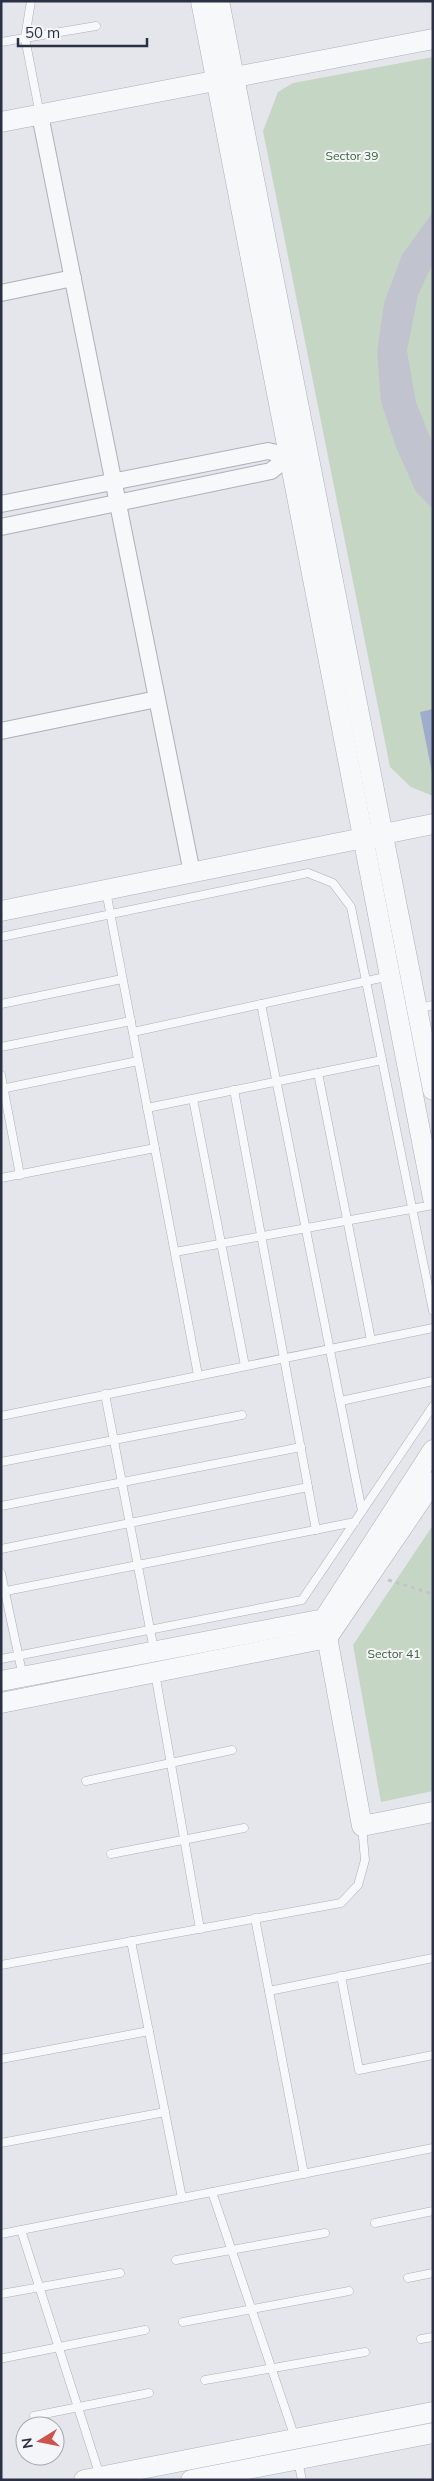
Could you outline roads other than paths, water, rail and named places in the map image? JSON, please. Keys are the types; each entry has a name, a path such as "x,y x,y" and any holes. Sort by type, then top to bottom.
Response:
{"street":[{"path":"201,1 225,79 383,834 425,1007 433,1090"},
{"path":"219,1 225,79 289,456 433,1198"},
{"path":"1,122 433,39"},
{"path":"40,115 192,873"},
{"path":"1,293 73,278"},
{"path":"1,504 268,451 289,456"},
{"path":"1,527 271,471 289,456"},
{"path":"1,731 157,699"},
{"path":"1,911 433,824"},
{"path":"433,1450 324,1618 362,1826 433,1812"},
{"path":"1,1703 327,1638 433,1482"},
{"path":"1,1681 324,1618"},
{"path":"92,2478 433,2412"},
{"path":"191,2480 433,2433"}],"lane":[{"path":"32,1 25,38 40,115"},
{"path":"1,42 96,26"},
{"path":"1,937 308,873 333,883 351,907 433,1311"},
{"path":"106,890 198,1376"},
{"path":"133,1032 390,976"},
{"path":"1,1004 122,979"},
{"path":"261,1004 362,1511"},
{"path":"1,1047 131,1021"},
{"path":"147,1108 382,1060"},
{"path":"2,1088 138,1061"},
{"path":"318,1073 371,1340"},
{"path":"1,1075 20,1175"},
{"path":"234,1090 316,1530"},
{"path":"193,1099 245,1366"},
{"path":"1,1178 155,1148"},
{"path":"175,1252 433,1205"},
{"path":"1,1416 433,1328"},
{"path":"341,1401 433,1381"},
{"path":"105,1394 155,1652"},
{"path":"1,1659 302,1600 433,1406"},
{"path":"1,1462 242,1415"},
{"path":"1,1506 301,1447"},
{"path":"1,1549 308,1487"},
{"path":"3,1591 355,1522"},
{"path":"1,1573 3,1591 23,1677"},
{"path":"155,1673 200,1929"},
{"path":"86,1781 232,1750"},
{"path":"1,1965 340,1903 358,1885 365,1860 362,1826"},
{"path":"110,1854 244,1828"},
{"path":"255,1918 304,2174"},
{"path":"131,1941 182,2198"},
{"path":"269,1991 433,1958"},
{"path":"340,1976 359,2070 433,2055"},
{"path":"1,2060 149,2030"},
{"path":"1,2143 165,2112"},
{"path":"1,2234 433,2148"},
{"path":"212,2192 295,2438"},
{"path":"375,2224 433,2211"},
{"path":"21,2230 78,2407 92,2478"},
{"path":"176,2260 325,2233"},
{"path":"1,2294 120,2273"},
{"path":"408,2278 433,2274"},
{"path":"184,2322 349,2291"},
{"path":"4,2358 145,2330"},
{"path":"421,2339 433,2337"},
{"path":"205,2380 365,2352"},
{"path":"34,2416 149,2393"},
{"path":"297,2459 302,2480"}],"water":[{"path":"433,709 433,778 420,712"}],"park label":[{"name":"Sector 39","path":"352,156"},
{"name":"Sector 41","path":"394,1654"}]}
